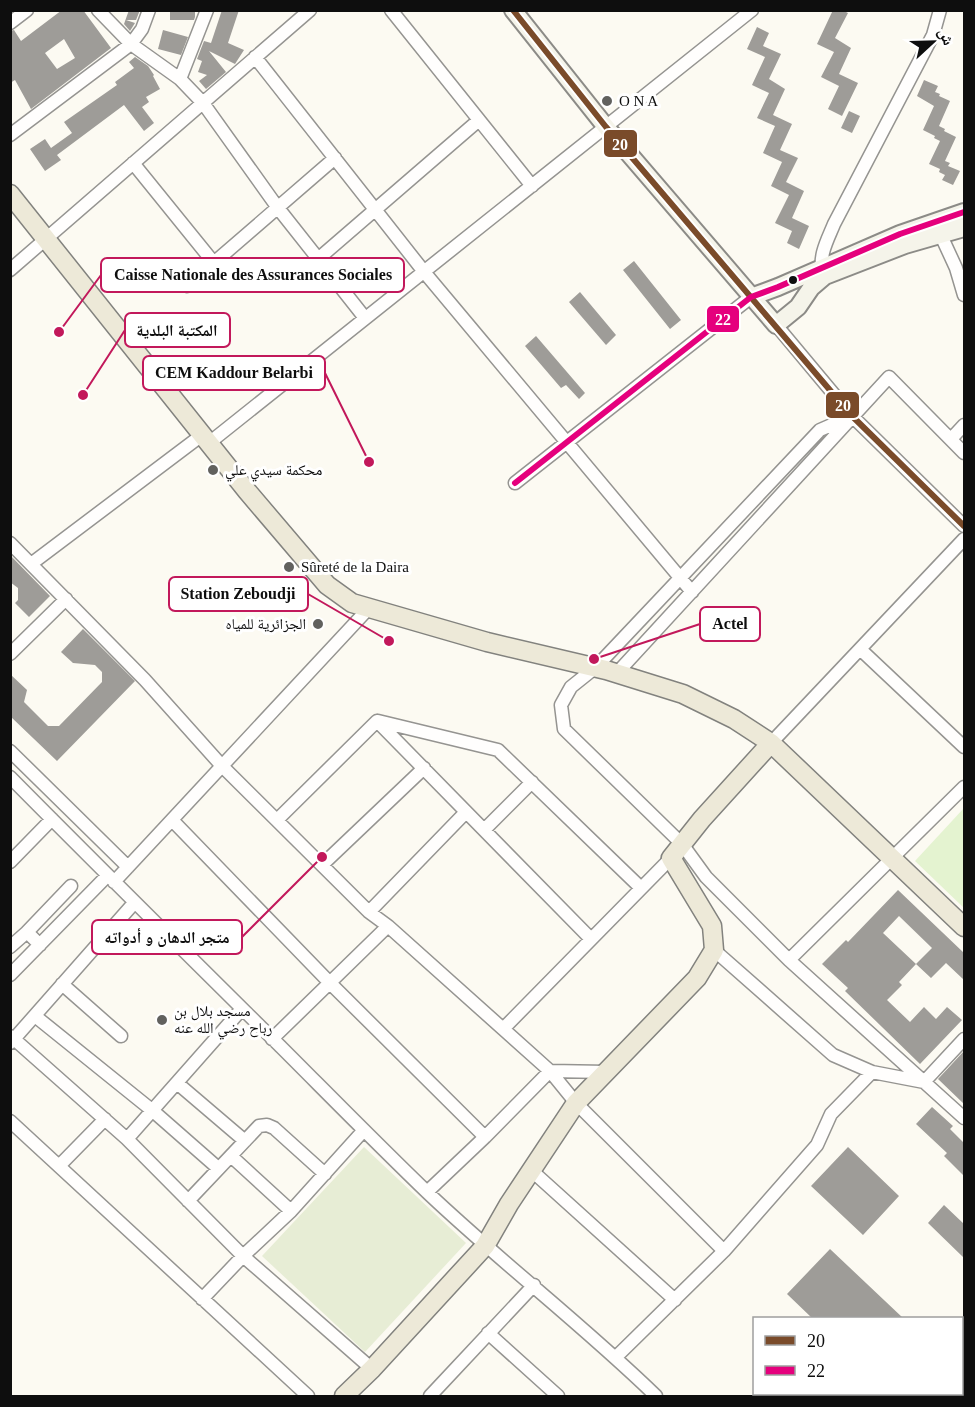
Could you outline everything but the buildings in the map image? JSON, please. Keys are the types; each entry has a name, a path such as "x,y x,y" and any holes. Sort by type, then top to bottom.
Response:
{"main road":[{"path":"513,10 606,128 776,325 798,307 823,272"},
{"path":"10,194 206,439 327,585 352,603 487,642 617,673 683,694 734,719 771,744 964,927"},
{"path":"751,297 823,272 937,227 964,212"},
{"path":"937,227 964,228"},
{"path":"344,1396 372,1369 485,1246 509,1204 576,1103 697,978 714,950 712,926 671,858 771,744"}],"street":[{"path":"10,23 27,10"},
{"path":"99,10 131,44 180,79 203,103 278,208 365,318"},
{"path":"10,135 131,44 142,29 149,10"},
{"path":"180,79 207,10"},
{"path":"10,270 310,10"},
{"path":"391,10 532,186"},
{"path":"31,564 206,439 425,273 752,10"},
{"path":"823,272 824,250 834,225 933,35 940,10"},
{"path":"255,57 425,273 692,592"},
{"path":"318,259 479,120"},
{"path":"188,286 335,158"},
{"path":"134,163 214,263"},
{"path":"937,227 961,267 964,295"},
{"path":"514,483 751,297"},
{"path":"776,325 852,416 964,526"},
{"path":"617,673 889,377 964,453"},
{"path":"852,416 820,430 596,667 571,687 561,705 564,729 682,844 706,877 789,960 964,1118"},
{"path":"951,439 964,425"},
{"path":"771,744 964,539"},
{"path":"10,543 145,680 222,766 369,912 388,926 550,1071 576,1103 724,1251"},
{"path":"10,654 66,599"},
{"path":"10,975 111,879 128,867 369,608"},
{"path":"860,649 964,747"},
{"path":"277,820 377,721"},
{"path":"377,721 591,939"},
{"path":"377,721 498,750 641,888"},
{"path":"10,751 128,867"},
{"path":"322,865 424,768"},
{"path":"10,777 241,1010 427,1192 485,1246 534,1285 616,1357 656,1396"},
{"path":"484,830 532,782"},
{"path":"789,960 964,787"},
{"path":"369,912 466,812"},
{"path":"13,855 52,819"},
{"path":"172,820 485,1137"},
{"path":"503,1029 671,858"},
{"path":"10,947 70,886"},
{"path":"134,903 12,1039 127,1139 243,1256 372,1369"},
{"path":"272,1039 388,926"},
{"path":"27,932 40,945"},
{"path":"714,950 833,1055 873,1072 924,1082"},
{"path":"62,984 121,1036"},
{"path":"127,1139 241,1010"},
{"path":"35,1016 153,1111 218,1168"},
{"path":"924,1082 964,1039"},
{"path":"427,1192 550,1071 606,1072"},
{"path":"616,1357 724,1251 817,1146 831,1114 873,1072"},
{"path":"177,1083 245,1141"},
{"path":"59,1166 105,1119"},
{"path":"10,1121 308,1396"},
{"path":"188,1201 259,1126 267,1125 325,1174"},
{"path":"202,1299 291,1211 364,1130"},
{"path":"231,1156 291,1211"},
{"path":"531,1170 675,1300"},
{"path":"429,1396 534,1285"},
{"path":"488,1333 558,1396"}],"green space":[{"path":"964,808 964,908 915,861"},
{"path":"364,1147 466,1243 365,1352 262,1256"}],"transit line":[{"name":"20","path":"513,10 606,127 852,416 964,526"},
{"name":"22","path":"515,483 751,297 900,234 964,212"}],"place":[{"name":"O N A","path":"607,101"},
{"name":"Caisse Nationale des Assurances Sociales","path":"59,332"},
{"name":"المكتبة البلدية","path":"83,395"},
{"name":"CEM Kaddour Belarbi","path":"369,462"},
{"name":"محكمة سيدي علي","path":"213,470"},
{"name":"Sûreté de la Daira","path":"289,567"},
{"name":"الجزائرية للمياه","path":"318,624"},
{"name":"Station Zeboudji","path":"389,641"},
{"name":"Actel","path":"594,659"},
{"name":"متجر الدهان و أدواته","path":"322,857"},
{"name":"مسجد بلال بن رباح رضي الله عنه","path":"162,1020"}]}
